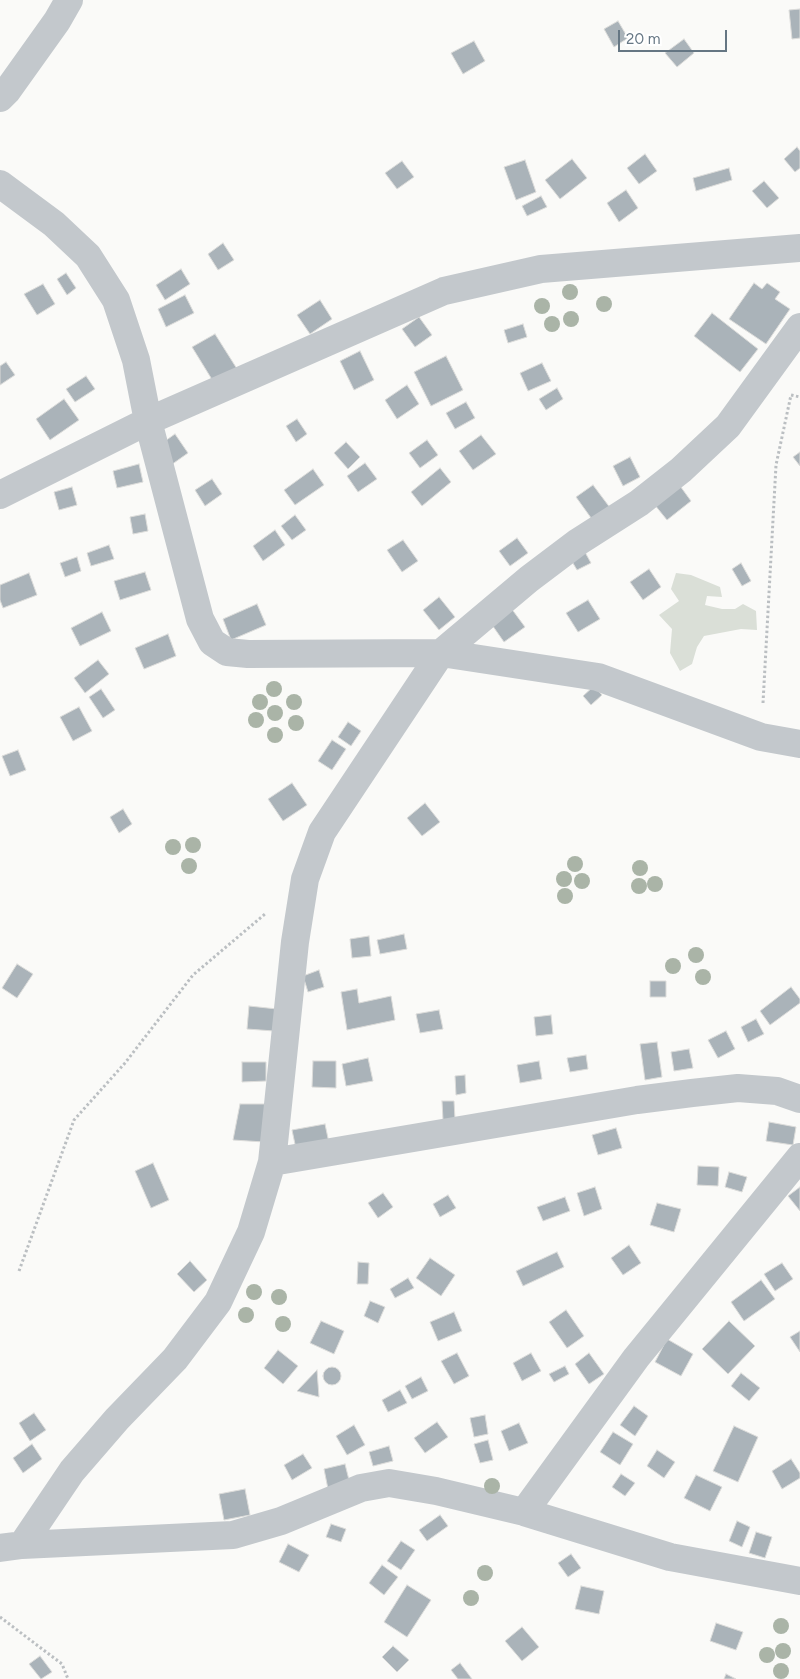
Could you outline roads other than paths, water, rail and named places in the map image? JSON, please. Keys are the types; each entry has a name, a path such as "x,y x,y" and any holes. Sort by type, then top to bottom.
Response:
{"street":[{"path":"0,98 13,83 57,21 69,0"},
{"path":"0,184 54,224 88,256 116,300 136,360 148,421 200,619 212,642 227,652 248,654 441,653 598,677 761,738 800,744"},
{"path":"0,495 148,421 444,291 541,269 800,248"},
{"path":"11,1546 117,1419 175,1359 218,1302 251,1232 272,1162 295,942 308,872 322,832 441,653 529,579 578,542 639,504 682,470 728,426 800,327"},
{"path":"272,1162 637,1100 692,1093 738,1088 777,1091 800,1099"},
{"path":"524,1512 636,1358 800,1157"},
{"path":"11,1546 234,1536 281,1521 361,1488 389,1483 436,1491 524,1512 670,1557 800,1581"}]}
